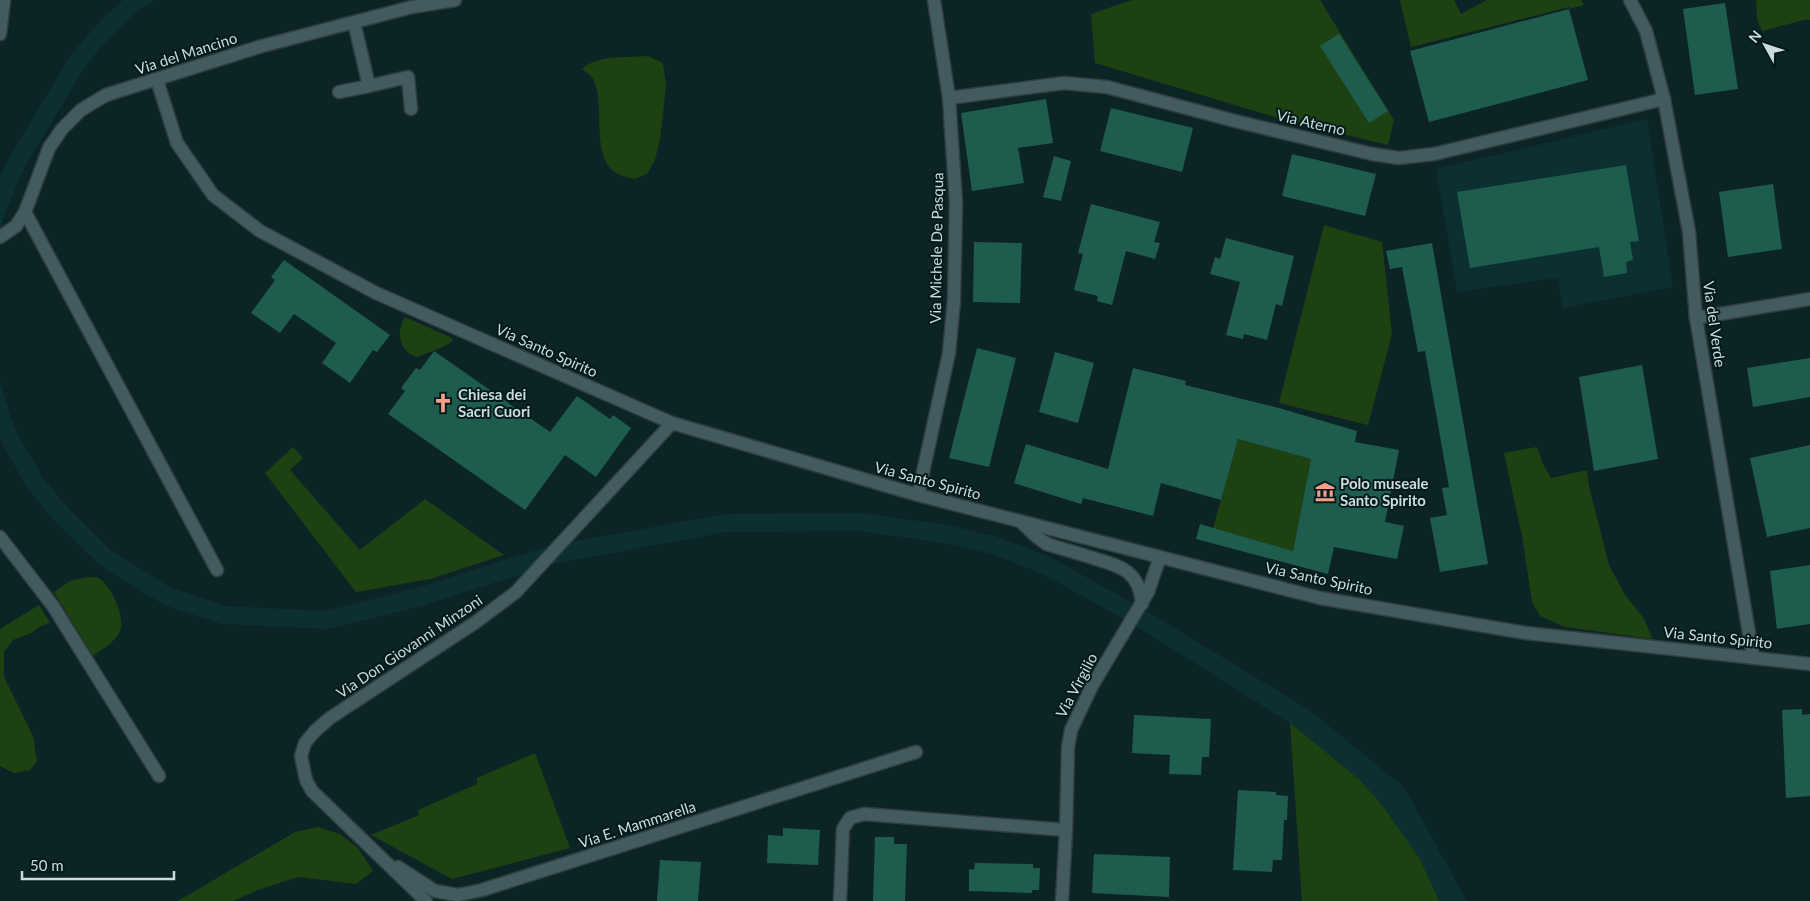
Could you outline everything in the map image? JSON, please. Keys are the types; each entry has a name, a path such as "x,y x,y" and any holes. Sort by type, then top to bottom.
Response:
{"street":[{"path":"0,34 4,0"},
{"name":"Via del Mancino","path":"0,237 16,226 25,212 49,148 62,129 82,110 106,96 262,46 412,8 455,0"},
{"name":"Via Michele De Pasqua","path":"918,495 949,352 954,300 956,203 949,98 934,0"},
{"name":"Via del Verde","path":"1630,0 1646,31 1664,99 1689,232 1696,318 1753,656"},
{"path":"354,22 369,86"},
{"path":"339,92 408,78 411,109"},
{"name":"Via Santo Spirito","path":"156,80 177,143 213,195 260,231 376,293 672,423 918,495 1320,598 1516,631 1753,656 1810,664"},
{"name":"Via Aterno","path":"949,98 1064,83 1107,86 1239,122 1372,154 1398,158 1434,154 1664,99"},
{"path":"25,212 217,570"},
{"path":"1696,318 1810,299"},
{"name":"Via Don Giovanni Minzoni","path":"426,901 312,791 302,767 301,756 305,743 330,718 476,622 516,592 672,423"},
{"path":"1020,521 1047,544 1124,568 1137,583 1141,593 1142,604"},
{"path":"0,537 53,606 159,776"},
{"name":"Via Virgilio","path":"1062,901 1070,730 1092,686 1142,604 1160,557"},
{"name":"Via E. Mammarella","path":"374,852 435,890 458,895 491,887 916,752"},
{"path":"840,901 843,829 850,818 864,814 1066,830"}],"shaded area":[{"path":"123,0 155,0 138,11 119,28 99,49 84,69 26,164 5,213 0,231 0,176 10,156 69,58 106,15"},
{"path":"1647,119 1673,287 1563,308 1558,278 1457,292 1436,169"},
{"path":"0,382 15,429 43,478 67,507 112,551 171,588 225,606 326,611 417,588 549,546 726,514 862,513 948,525 998,537 1050,557 1140,607 1308,709 1404,787 1467,901 1439,901 1420,859 1382,805 1360,780 1290,723 1131,623 1043,574 992,554 944,543 860,531 727,532 553,564 422,606 328,629 222,624 164,605 101,566 53,519 27,488 0,439"}],"green space":[{"path":"1132,0 1320,0 1394,120 1388,145 1288,121 1095,63 1091,14"},
{"path":"1400,0 1454,0 1461,14 1487,0 1581,0 1584,5 1569,9 1569,7 1411,47"},
{"path":"1756,0 1810,0 1810,20 1762,31 1757,19"},
{"path":"648,56 663,63 666,86 660,139 655,160 647,174 635,179 620,175 610,168 604,158 601,145 597,90 592,78 582,69 589,64 605,59"},
{"path":"1324,225 1382,242 1392,334 1368,425 1279,403"},
{"path":"405,317 452,338 452,341 441,348 417,357 411,354 403,346 400,335 400,329"},
{"path":"1238,439 1311,459 1293,551 1213,528"},
{"path":"293,447 303,458 290,470 360,550 425,499 504,555 430,579 356,592 265,473"},
{"path":"1537,447 1543,464 1551,478 1587,470 1589,486 1609,565 1625,595 1643,617 1653,639 1565,627 1540,616 1532,602 1522,536 1504,453"},
{"path":"88,577 99,578 104,583 112,594 121,616 121,628 117,636 110,644 93,656 54,592 70,581"},
{"path":"39,605 50,623 13,640 4,652 4,677 33,736 37,762 30,770 14,773 0,766 0,629"},
{"path":"1290,723 1360,780 1382,805 1420,859 1439,901 1302,901"},
{"path":"535,753 570,848 452,879 371,835 419,815 418,810 477,784 477,778"},
{"path":"318,827 340,834 358,848 373,871 356,884 298,877 258,890 233,901 178,901 295,832"}],"building":[{"path":"1725,3 1738,89 1695,95 1683,9"},
{"path":"1569,9 1588,80 1429,122 1410,51"},
{"path":"1339,34 1388,111 1369,123 1320,46"},
{"path":"1046,99 1053,143 1018,148 1024,183 972,191 961,113"},
{"path":"1111,108 1193,128 1182,172 1100,151"},
{"path":"1292,154 1376,174 1365,216 1282,196"},
{"path":"1054,156 1071,161 1061,201 1043,197"},
{"path":"1626,165 1639,241 1630,242 1633,260 1626,262 1627,273 1604,277 1599,247 1470,268 1457,192"},
{"path":"1773,184 1782,249 1728,257 1719,192"},
{"path":"1091,204 1160,222 1154,242 1160,243 1155,259 1126,251 1112,305 1097,301 1098,296 1074,290 1083,254 1078,253"},
{"path":"1226,238 1294,256 1282,306 1276,304 1267,340 1244,334 1243,339 1226,335 1240,282 1210,274 1215,257 1220,259"},
{"path":"974,242 1022,243 1020,303 973,302"},
{"path":"1432,243 1488,564 1440,572 1430,518 1447,515 1442,488 1449,487 1425,351 1418,352 1402,267 1390,269 1386,251"},
{"path":"284,260 390,335 377,352 373,350 350,383 322,363 336,343 294,314 280,333 251,313 275,280 271,277"},
{"path":"977,348 1016,358 989,467 949,458"},
{"path":"434,351 550,432 577,396 610,419 613,415 631,428 596,477 565,455 525,510 388,414 405,391 401,388 416,368 420,370"},
{"path":"1055,352 1094,363 1078,423 1039,412"},
{"path":"1810,358 1810,397 1753,407 1747,368"},
{"path":"1642,365 1658,459 1594,471 1579,377"},
{"path":"1133,368 1186,381 1185,385 1279,408 1357,431 1355,442 1399,450 1385,522 1404,526 1397,559 1334,547 1328,574 1196,539 1200,524 1293,551 1311,459 1238,439 1221,500 1161,483 1153,516 1083,498 1081,504 1014,483 1026,444 1108,469"},
{"path":"1810,445 1810,528 1767,537 1750,458"},
{"path":"1810,565 1810,624 1777,629 1770,571"},
{"path":"1802,709 1802,715 1810,714 1810,796 1786,798 1782,710"},
{"path":"1134,715 1211,719 1209,757 1202,757 1201,775 1169,774 1170,755 1132,753"},
{"path":"1238,790 1276,792 1276,795 1288,796 1287,820 1284,820 1282,860 1273,860 1272,872 1233,870"},
{"path":"783,828 820,830 818,865 767,863 768,835 783,836"},
{"path":"875,837 894,837 894,844 907,844 905,901 873,901"},
{"path":"1094,854 1170,857 1169,897 1092,893"},
{"path":"660,860 701,862 698,901 657,901"},
{"path":"975,863 1033,864 1033,868 1040,868 1039,890 1032,890 1032,893 969,891 969,869 974,870"}],"place":[{"name":"Chiesa dei Sacri Cuori","path":"443,403"},
{"name":"Polo museale Santo Spirito","path":"1325,492"}]}
